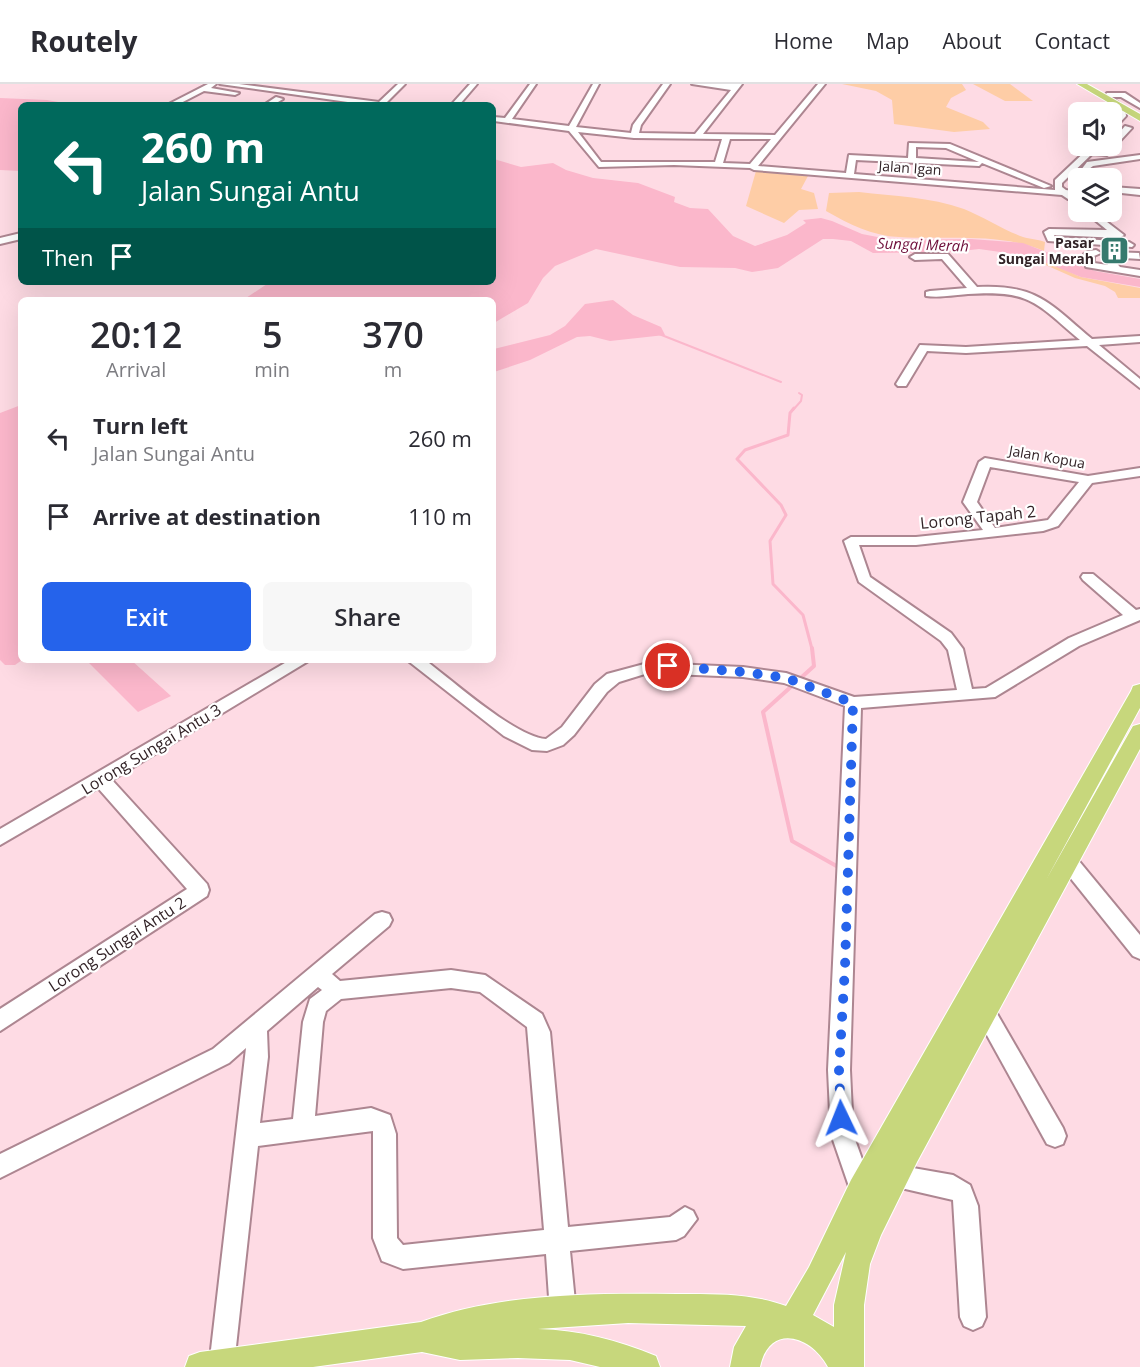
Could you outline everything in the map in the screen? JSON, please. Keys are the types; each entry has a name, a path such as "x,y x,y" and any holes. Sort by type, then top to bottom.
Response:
{"main road":[{"path":"1081,84 1114,102"},
{"path":"1088,84 1140,116"},
{"path":"1122,106 1140,116"},
{"path":"970,1023 1140,691"},
{"path":"745,1367 751,1346 761,1333 774,1325 791,1322 823,1269 861,1190 970,1023 1067,860 1140,731"},
{"path":"847,1367 849,1305 856,1264 869,1229 907,1152 943,1064"},
{"path":"210,1366 293,1362 422,1337 466,1323 563,1312 649,1308 742,1309 767,1313 812,1328 829,1339 847,1367"},
{"path":"422,1337 460,1345 519,1343 570,1345 615,1355 645,1367"}],"street":[{"path":"223,84 364,102"},
{"path":"271,90 282,84"},
{"path":"383,102 402,84"},
{"path":"458,102 474,84"},
{"path":"508,120 533,84"},
{"path":"571,129 596,84"},
{"path":"634,136 634,129 667,84"},
{"path":"695,84 736,86"},
{"path":"571,129 603,166 666,163 754,166 822,84"},
{"path":"698,135 736,86"},
{"path":"189,102 214,87"},
{"path":"177,102 203,89 214,87 298,102"},
{"path":"1107,95 1122,95 1140,106"},
{"path":"322,102 329,98"},
{"path":"274,102 279,99"},
{"path":"496,119 634,136 779,137"},
{"path":"1122,128 1140,130"},
{"path":"1122,134 1128,128"},
{"path":"718,165 726,135"},
{"path":"912,160 912,145 942,146 992,164 1036,187 1068,197"},
{"path":"850,171 852,156 992,164"},
{"path":"1073,168 1085,156"},
{"path":"1087,168 1090,164 1140,157"},
{"name":"Jalan Igan","path":"754,166 850,171 1060,190"},
{"name":"Jalan Igan","path":"754,166 1036,187"},
{"path":"1060,190 1068,176"},
{"path":"1019,188 1036,187 1060,190 1068,194"},
{"path":"1122,191 1140,192"},
{"path":"1122,196 1140,197"},
{"path":"1103,222 1115,245"},
{"path":"1096,253 1067,224 1090,223 1129,245 1140,257"},
{"path":"1077,236 1108,233"},
{"path":"1077,236 1115,245 1129,245"},
{"path":"0,241 18,237"},
{"path":"1140,257 1089,254 1089,264 1140,273"},
{"path":"1107,255 1115,269"},
{"path":"915,257 945,256 975,291"},
{"path":"937,283 967,282"},
{"path":"930,294 1013,290 1027,294 1038,299 1140,385"},
{"path":"902,384 924,347 966,350 1140,339"},
{"name":"Jalan Kopua","path":"991,532 970,502 985,462 1088,480 1140,472"},
{"name":"Lorong Tapah 2","path":"966,695 955,649 946,637 864,579 851,541 915,541 1053,524 1088,480"},
{"path":"419,663 510,732 532,744 547,746 557,741 568,730 601,688 613,678 668,666 786,678 853,703 966,695 998,690 1074,642 1136,615 1088,578"},
{"name":"Lorong Sungai Antu 3","path":"0,838 297,663"},
{"path":"853,703 849,866 839,1079 842,1134 861,1190"},
{"name":"Lorong Sungai Antu 2","path":"0,1021 200,890 100,779"},
{"path":"1067,860 1140,950"},
{"path":"0,1166 221,1056 319,976 382,920"},
{"path":"319,976 337,990"},
{"path":"303,1128 313,1022 317,1006 337,990 451,979 471,981 495,990 535,1021 539,1032 563,1312"},
{"path":"970,1023 1055,1136"},
{"path":"210,1366 248,1136 257,1057 256,1029"},
{"path":"248,1136 371,1119 382,1124 385,1134 385,1238 390,1252 403,1257 676,1228 685,1220"},
{"path":"896,1177 953,1187 962,1193 966,1206 973,1317"}],"shaded area":[{"path":"842,84 962,84 966,90 951,98 946,107 983,122 990,129 954,132 894,124 892,100 876,91"},
{"path":"973,84 1010,84 1033,101 1005,101"},
{"path":"756,171 808,176 801,189 814,193 818,209 799,210 784,223 746,206"},
{"path":"859,192 925,199 964,209 1023,237 1045,242 1044,251 1027,245 991,239 889,236 861,228 826,211 829,193"},
{"path":"1031,258 1047,262 1081,277 1140,288 1140,298 1118,298 1115,292 1105,286 1075,278"}],"water":[{"path":"0,98 58,102 18,102 18,171 0,170"},
{"name":"Sungai Merah","path":"496,160 521,167 553,163 566,170 593,178 638,183 675,197 674,202 690,208 708,209 733,236 755,246 787,235 806,223 803,220 821,218 862,234 893,240 971,239 1023,243 1095,271 1140,279 1140,287 1081,277 1029,256 979,249 953,252 873,253 851,241 823,239 778,268 752,272 735,268 680,267 596,249 555,266 543,278 528,303 496,322 496,297 248,297 266,285 496,285"},
{"path":"613,300 633,315 661,327 665,335 610,341 590,336 577,337 530,360 496,371 496,348 550,335 565,326 585,304"},
{"path":"18,406 18,663 15,665 5,665 0,660 0,413"},
{"path":"89,663 134,663 171,696 138,712"}],"waterway":[{"path":"659,334 781,382"},
{"path":"793,410 801,401 802,395 799,393"},
{"path":"794,408 790,413 788,435 745,450 737,459 781,505 786,515 770,541 773,584 803,615 812,649"},
{"path":"812,648 814,666 763,712 792,841 840,868"}],"place":[{"name":"Pasar Sungai Merah","path":"1115,251"}],"route":[{"path":"668,666 786,678 853,703 849,876 839,1070 841,1118"}]}
